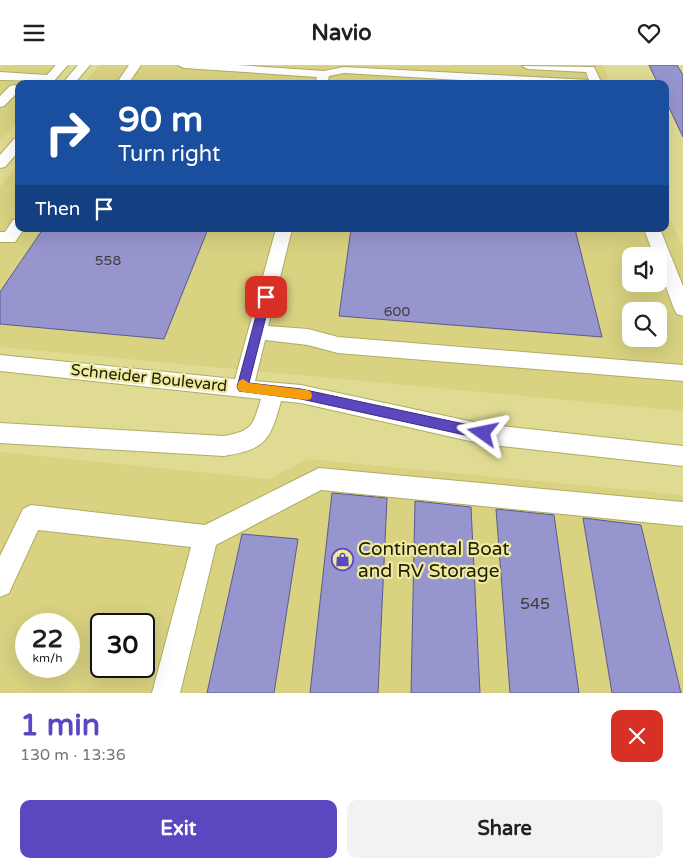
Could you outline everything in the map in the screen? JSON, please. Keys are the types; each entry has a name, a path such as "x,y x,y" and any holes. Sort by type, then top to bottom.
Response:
{"street":[{"path":"17,80 30,65"},
{"path":"45,80 50,79 62,65"},
{"path":"71,80 84,65"},
{"path":"125,80 135,65"},
{"path":"184,65 309,69 322,79 344,70 521,80"},
{"path":"462,65 487,67"},
{"path":"521,66 590,69 594,80"},
{"path":"0,76 12,86 0,103"},
{"path":"0,165 10,147"},
{"path":"3,242 15,228"},
{"path":"243,387 283,232"},
{"path":"653,232 683,309"},
{"path":"257,332 308,337 338,345 683,373"},
{"name":"Schneider Boulevard","path":"0,363 301,394 483,433 683,456"},
{"path":"0,433 224,446 247,442 263,428 274,391"},
{"path":"0,584 31,517 206,537 318,479 683,514"},
{"path":"166,693 206,537"}],"shaded area":[{"path":"0,65 67,65 54,80 15,80 15,124 0,141"},
{"path":"99,65 603,65 609,80 87,80"},
{"path":"15,169 15,232 669,232 669,216 683,248 683,411 0,347 0,187"},
{"name":"Continental Boat and RV Storage","path":"0,452 269,479 308,459 683,495 683,693 0,693"}],"building":[{"path":"649,65 677,65 683,75 683,137 669,107 669,80 656,80"},
{"path":"41,232 207,232 164,339 0,324 0,292"},
{"path":"351,232 576,232 602,337 339,316"},
{"path":"332,493 387,498 378,693 310,693"},
{"path":"415,501 471,507 480,693 411,693"},
{"path":"496,509 554,515 579,693 510,693"},
{"path":"583,518 641,525 681,693 612,693"},
{"path":"242,534 298,539 274,693 207,693"}],"slow traffic":[{"path":"243,384 243,387 307,395"}],"place":[{"name":"Continental Boat and RV Storage","path":"342,560"}],"route":[{"path":"266,297 243,387 301,394 483,433"}]}
